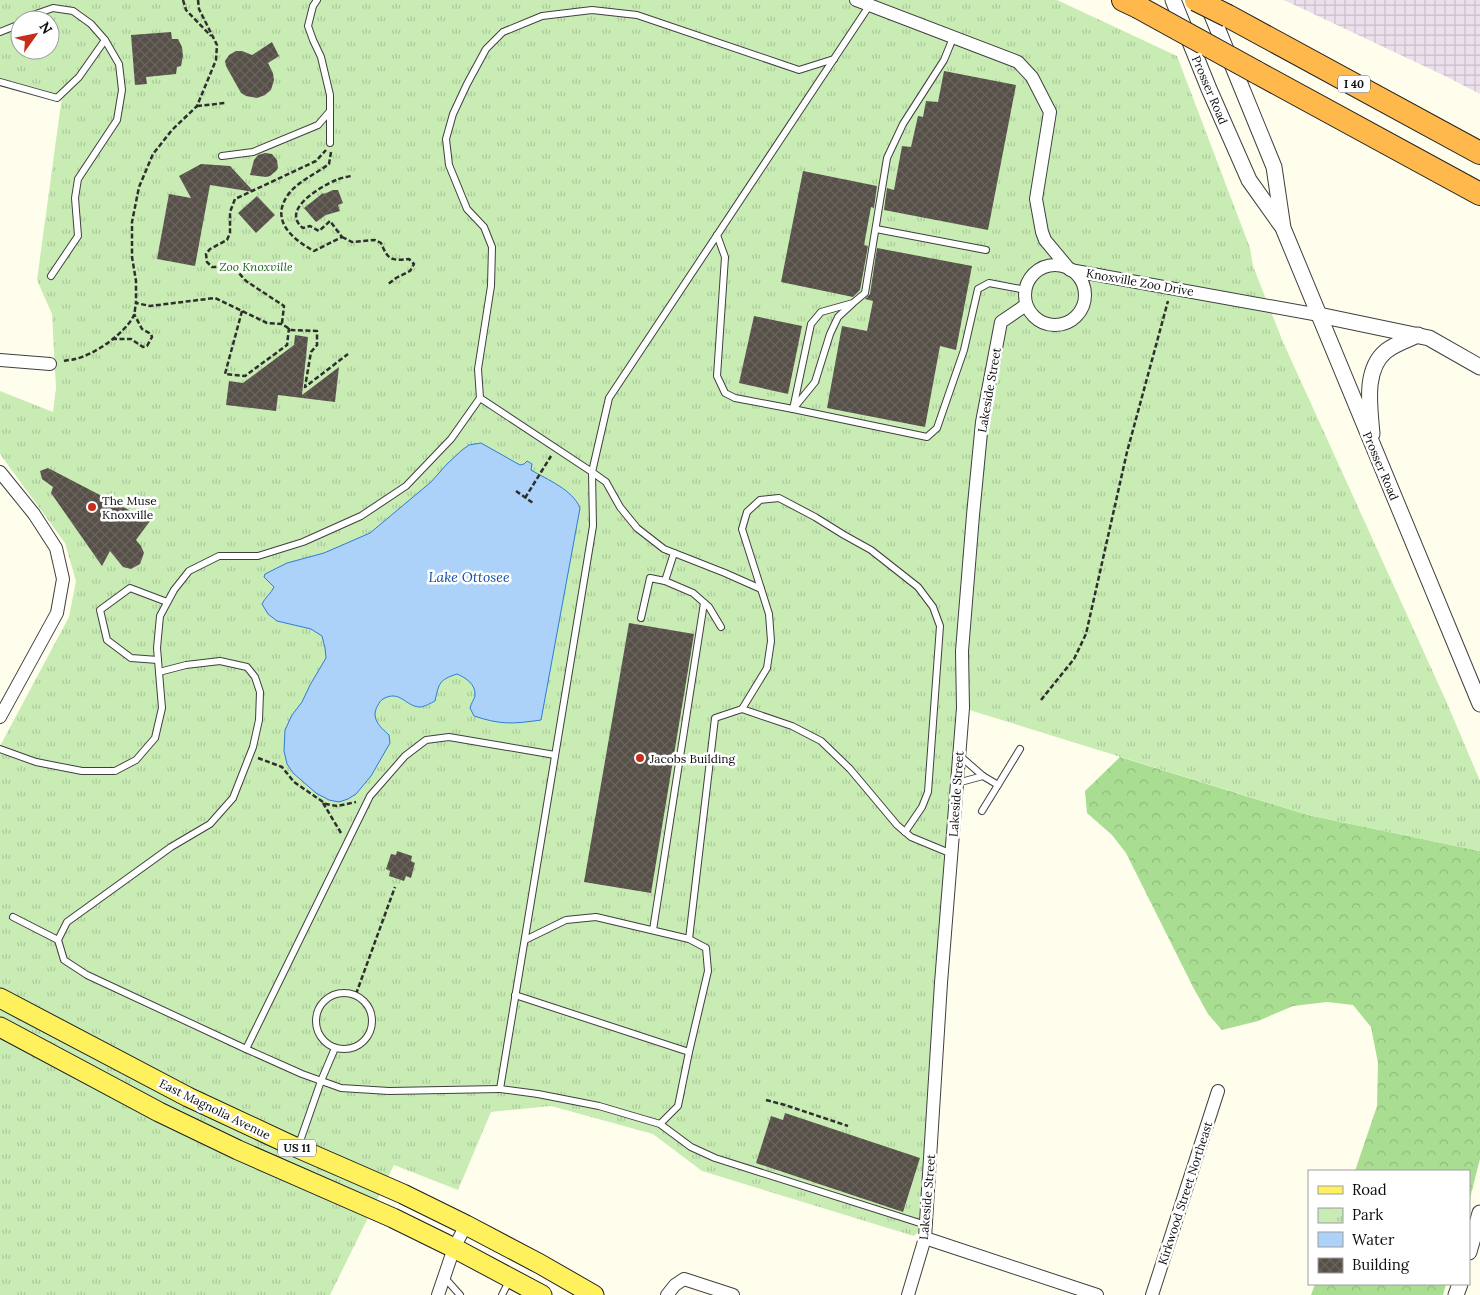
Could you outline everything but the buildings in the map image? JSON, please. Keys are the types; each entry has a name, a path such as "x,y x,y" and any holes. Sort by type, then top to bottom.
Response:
{"highway":[{"name":"I 40","path":"1196,0 1480,153"},
{"path":"1131,3 1480,194"}],"main road":[{"name":"East Magnolia Avenue","path":"0,998 188,1097 403,1194 466,1225 594,1295"},
{"name":"East Magnolia Avenue","path":"0,1027 159,1112 238,1150 393,1218 542,1295"}],"street":[{"name":"Knoxville Zoo Drive","path":"856,0 1018,62 1032,77 1050,112 1036,199 1042,232 1045,240 1070,270 1418,335 1429,338 1480,367"},
{"name":"Prosser Road","path":"1173,0 1249,180 1283,228 1480,704"},
{"name":"Prosser Road","path":"1205,0 1274,167 1283,228"},
{"path":"1056,265 1070,270 1080,279 1084,288 1085,298 1082,308 1076,317 1068,323 1048,325 1038,320 1026,305 1026,286 1031,278 1037,271 1046,267 1056,265"},
{"name":"Lakeside Street","path":"908,1295 926,1231 941,983 963,708 962,652 982,422 1001,322 1026,305"},
{"path":"1372,446 1370,395 1372,375 1377,361 1386,351 1398,343 1418,335"},
{"path":"0,360 50,364"},
{"path":"0,472 34,514 56,548 63,579 57,612 0,717"},
{"name":"Kirkwood Street Northeast","path":"1152,1295 1218,1091"},
{"path":"1470,1249 1480,1214"},
{"path":"438,1295 454,1248 466,1225"},
{"path":"926,1231 1097,1295"},
{"path":"667,1295 675,1285 684,1279 733,1295"}],"lane":[{"path":"317,0 313,6 308,26 321,57 330,95 330,143"},
{"path":"500,1089 593,526 592,472 609,398 869,6"},
{"path":"47,10 53,8 72,11 91,24 105,40 119,64 122,90 117,120 78,179 75,198 78,236 51,276"},
{"path":"0,749 36,762 82,771 115,770 136,760 155,738 162,708 158,660 160,616 174,590 189,571 219,556 258,556 303,542 361,516 406,486 451,438 480,398 478,369 491,286 492,247 484,227 467,210 449,165 446,139 453,114 467,84 486,49 503,32 542,16 592,10 637,16 799,70 834,59"},
{"path":"793,408 815,382 830,334 838,317 865,293 888,158 903,124 944,60 953,38"},
{"path":"0,82 57,98 79,77 105,40"},
{"path":"222,156 252,152 310,129 318,125 330,111"},
{"path":"876,229 986,250"},
{"path":"717,235 725,257 717,376 725,393 735,398 793,408 927,437 938,428 964,350 978,289 989,283 1026,290"},
{"path":"793,408 811,324 822,312 853,303"},
{"path":"480,398 606,482 620,507 636,528 664,549 761,589"},
{"path":"742,709 767,668 771,641 769,614 742,528 747,512 760,500 780,498 871,550 918,588 933,607 940,626 928,792 922,807 905,832"},
{"path":"665,581 674,553"},
{"path":"641,618 650,578 665,581 693,593 709,607 721,627"},
{"path":"158,660 131,658 107,640 100,610 130,588 167,602"},
{"path":"653,930 704,603"},
{"path":"159,672 186,665 220,661 247,668 255,677 260,692 259,720 250,755 233,798 210,824 171,847 67,922 58,940 64,960 87,975 246,1049 302,1074 341,1088 389,1091 500,1089 538,1094 599,1106 660,1124 691,1147 715,1158 926,1231"},
{"path":"689,939 715,718 742,709 792,726 821,741 850,769 905,832 911,837 952,854"},
{"path":"246,1049 370,796 405,756 426,740 449,737 555,755"},
{"path":"982,811 1020,749"},
{"path":"959,755 983,776 998,785"},
{"path":"957,783 983,776"},
{"path":"13,917 58,940"},
{"path":"524,940 566,920 596,917 689,939 706,948 708,971 678,1106 660,1124"},
{"path":"346,992 356,994 370,1008 372,1027 362,1043 354,1048 345,1050 335,1048 327,1044 320,1037 316,1029 317,1011 321,1003 328,996 346,992"},
{"path":"515,995 689,1052"},
{"path":"298,1148 321,1081 335,1048"},
{"path":"444,1277 460,1295"},
{"path":"502,1295 511,1278"}],"path":[{"path":"183,0 186,10 214,39"},
{"path":"64,361 76,359 96,351 127,325 134,314 136,281 132,258 132,222 139,187 153,154 172,130 198,106 216,60 217,45 199,10 198,0"},
{"path":"198,106 225,103"},
{"path":"330,143 332,156 329,164 292,191 281,207 281,219 286,231 298,242 314,251 342,237"},
{"path":"282,324 284,306 246,281 238,272 228,267 212,267 207,262 206,254 210,249 226,240 230,233 230,212 234,199 316,162 330,143"},
{"path":"351,176 337,179 317,191 298,209 295,217 298,224 303,228 310,226 319,231 330,221 342,237 352,242 376,240 381,242 384,250 395,261 409,260 414,264 410,271 388,284"},
{"path":"1041,700 1074,660 1086,634 1127,452 1172,288"},
{"path":"136,303 150,306 215,298 267,323 282,324 291,330 317,331 317,345 310,352 306,387 348,354"},
{"path":"242,312 225,374 245,376 288,344 289,328"},
{"path":"112,339 131,339 143,347 148,346 152,337 151,334 142,329 134,314"},
{"path":"525,498 556,448"},
{"path":"516,491 533,503"},
{"path":"250,755 270,761 282,768 294,782 322,802 337,806 358,802 370,796"},
{"path":"322,802 347,842"},
{"path":"356,994 395,887"},
{"path":"766,1100 848,1126"}],"shaded area":[{"path":"1284,0 1480,0 1480,94 1445,76"}],"green space":[{"name":"Zoo Knoxville","path":"0,0 1057,0 1177,56 1250,248 1253,266 1283,342 1447,703 1480,781 1480,851 1308,815 963,708 926,1225 914,1236 702,1171 653,1134 551,1106 491,1112 458,1190 394,1165 330,1295 0,1295 0,746 69,617 76,581 65,543 0,454 0,391 53,412 56,388 52,314 37,280 62,96 0,79"},
{"path":"1120,757 1308,815 1480,851 1480,1159 1470,1198 1470,1170 1355,1170 1377,1106 1378,1063 1371,1027 1353,1005 1327,1002 1293,1006 1258,1021 1222,1030 1208,1014 1193,987 1126,853 1112,835 1087,813 1085,791"},
{"path":"1315,1285 1446,1285 1443,1295 1311,1295"}],"water":[{"name":"Lake Ottosee","path":"481,443 520,465 527,461 532,464 531,470 566,491 580,508 541,720 507,723 474,716 470,708 475,696 474,688 467,680 457,674 443,680 439,686 435,701 420,707 398,697 389,696 380,702 375,714 379,725 389,735 390,743 371,776 356,794 348,799 339,802 329,800 316,793 293,773 287,764 284,751 285,730 326,658 322,636 311,629 277,621 268,614 262,604 274,587 264,577 265,574 287,563 324,553 370,533 431,482 462,450 469,445"}],"place":[{"name":"The Muse Knoxville","path":"92,507"},
{"name":"Jacobs Building","path":"640,758"}]}
